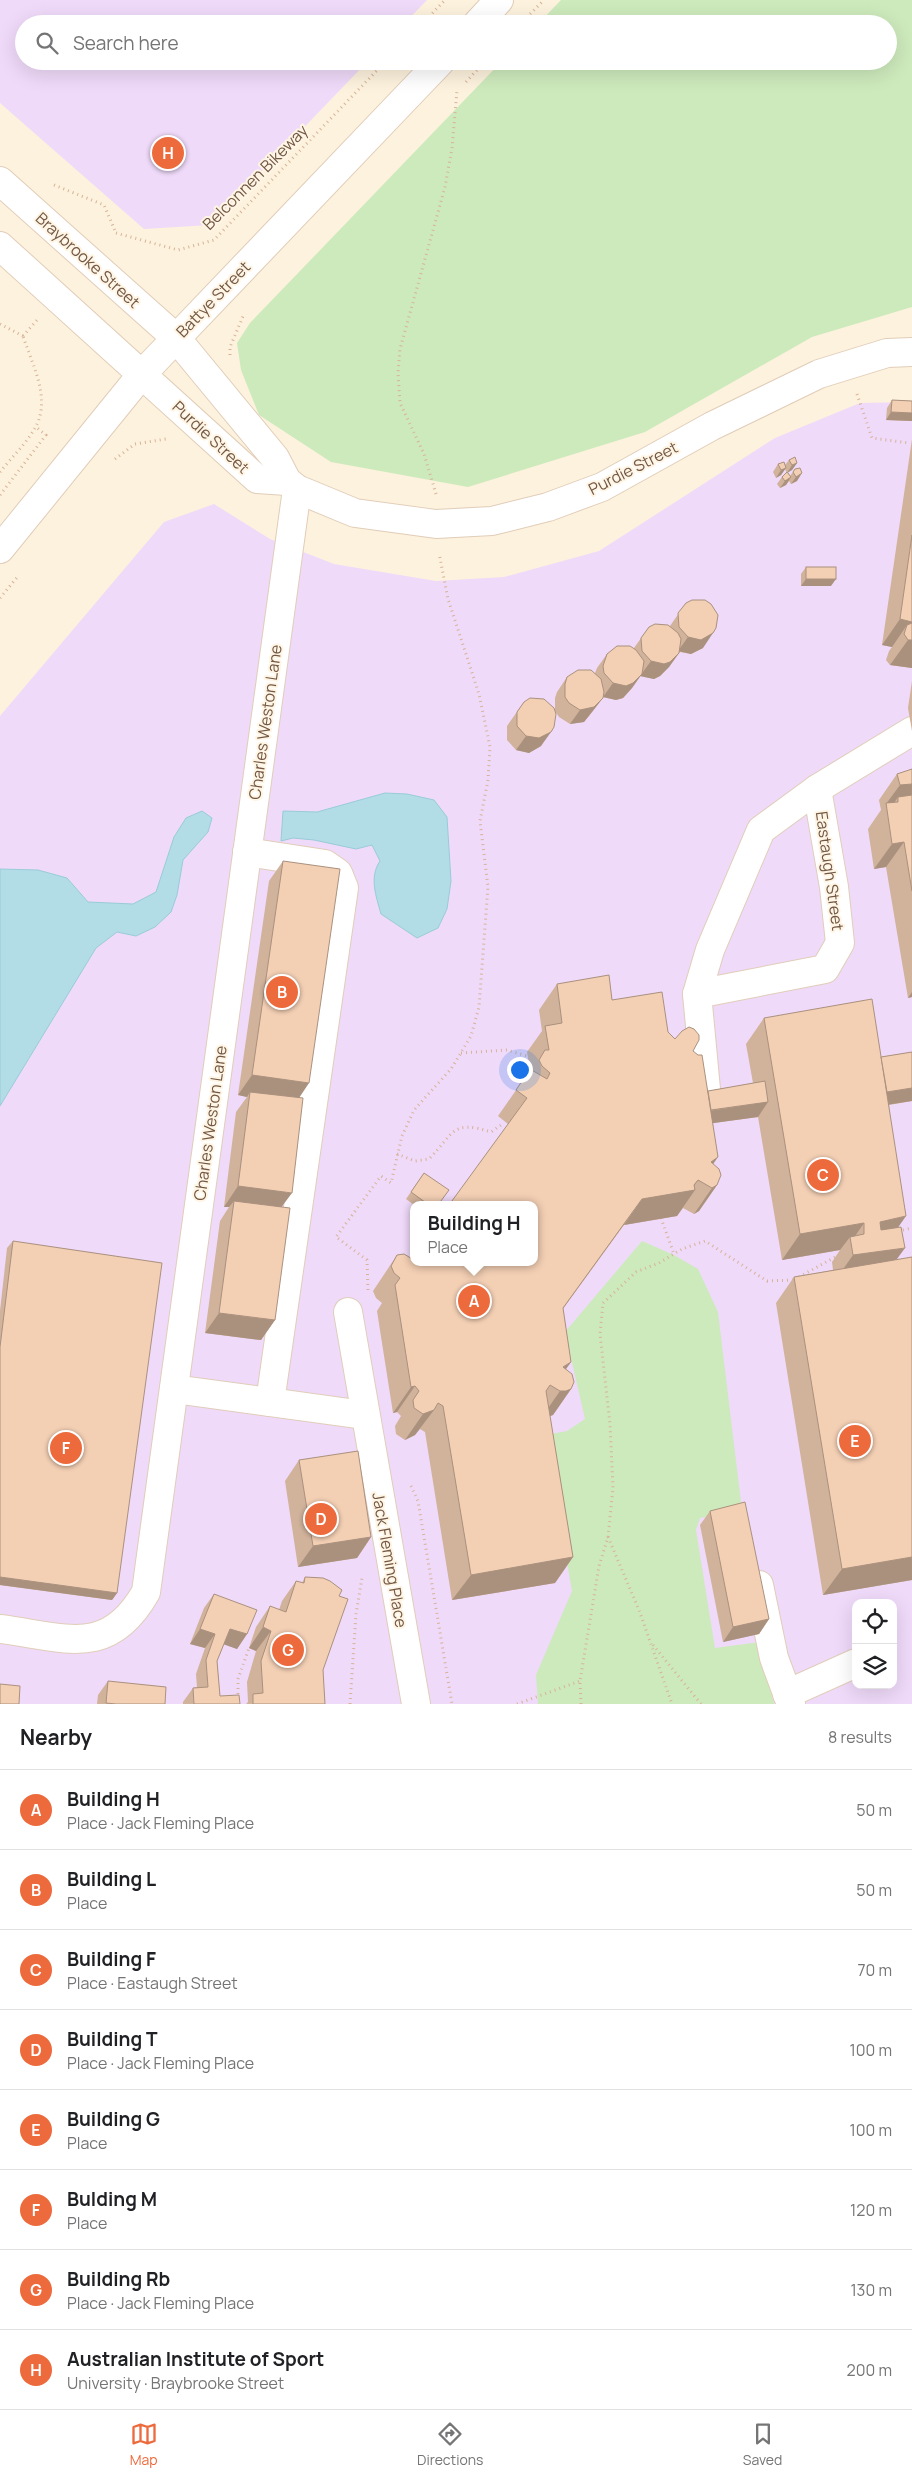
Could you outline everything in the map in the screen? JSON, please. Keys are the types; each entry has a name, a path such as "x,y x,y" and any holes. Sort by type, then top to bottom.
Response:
{"street":[{"path":"485,15 499,0"},
{"name":"Battye Street","path":"0,549 142,374 432,70"},
{"name":"Braybrooke Street","path":"0,181 176,338"},
{"path":"0,246 142,374"},
{"name":"Purdie Street","path":"176,338 275,458 292,485"},
{"name":"Purdie Street","path":"142,374 257,479 292,485 355,513 436,524 492,521 548,507 602,486 712,426 818,374 887,353 912,352"},
{"name":"Charles Weston Lane","path":"0,1629 76,1639 95,1639 116,1629 135,1612 146,1592 247,852 292,485"},
{"name":"Eastaugh Street","path":"706,1089 697,994 710,950 760,830 817,789 912,731"},
{"name":"Eastaugh Street","path":"697,994 825,969 840,943 834,887 817,789"},
{"path":"247,852 325,864 338,873 344,888 270,1402"},
{"name":"Jack Fleming Place","path":"348,1312 364,1415 416,1704"},
{"path":"174,1388 364,1415"},
{"path":"755,1565 774,1658 789,1699 852,1665"}],"path":[{"path":"431,15 445,0"},
{"path":"530,15 544,0"},
{"name":"Belconnen Bikeway","path":"51,184 104,205 116,232 178,250 214,240 377,70"},
{"path":"348,1312 369,1304 367,1260 336,1237 381,1176 391,1183 402,1136 414,1110 451,1069 471,1036 479,1007 488,887 480,821 488,780 490,747 479,694 448,599 436,524 438,498 424,454 400,403 398,373 400,350 445,187 452,148 457,91"},
{"path":"232,365 230,347 243,315"},
{"path":"0,324 23,336 42,394 41,411 36,426 0,472"},
{"path":"847,366 872,438 909,443"},
{"path":"0,495 46,435 36,426"},
{"path":"112,460 135,444 166,439 173,442"},
{"path":"0,598 23,570"},
{"path":"461,1053 507,1050 527,1056"},
{"path":"397,1154 415,1161 429,1159 455,1129 466,1126 491,1132 504,1123"},
{"path":"661,1218 674,1254"},
{"path":"895,1232 912,1228"},
{"path":"581,1704 580,1681 599,1566 608,1537 613,1488 610,1424 600,1334 603,1303 636,1272 659,1264 674,1254 705,1241 767,1281 793,1280 844,1252"},
{"path":"608,1537 640,1610 672,1704"},
{"path":"650,1641 701,1704"},
{"path":"238,1704 238,1679 249,1648"},
{"path":"517,1704 580,1681"}],"shaded area":[{"path":"0,0 427,0 413,15 15,15 15,70 359,70 210,225 144,229 0,103"},
{"path":"912,402 912,1704 0,1704 0,716 164,522 214,504 270,539 334,564 436,581 504,577 599,551 775,438 860,403"}],"green space":[{"path":"561,0 912,0 912,307 812,337 645,432 468,487 331,462 259,415 241,370 237,343 250,323 493,70 897,70 897,15 547,15"},
{"path":"642,1241 674,1255 698,1269 718,1312 742,1510 700,1518 696,1530 715,1648 760,1642 774,1704 538,1704 536,1675 572,1591 545,1435 567,1431 585,1419 565,1332"}],"water":[{"path":"385,793 407,794 434,800 447,817 451,881 447,909 438,928 417,938 381,914 374,880 380,861 372,845 356,849 314,840 293,838 281,841 283,811 317,812"},
{"path":"202,811 212,818 208,832 183,860 177,895 171,912 155,927 136,936 117,932 96,948 0,1106 0,869 38,870 67,878 88,902 133,904 156,892 174,837 186,818"}],"building":[{"path":"892,400 912,401 912,413 891,412"},
{"path":"795,457 797,463 792,465 789,460"},
{"path":"784,462 786,468 781,470 778,464"},
{"path":"800,468 802,473 796,477 793,472 795,469"},
{"path":"787,472 791,477 785,481 782,477"},
{"path":"912,535 912,622 900,619"},
{"path":"806,567 836,567 836,579 806,579"},
{"path":"692,600 705,600 711,604 718,615 716,628 713,633 701,640 688,637 679,627 678,613 686,603"},
{"path":"912,623 912,640 908,640 904,634 907,625"},
{"path":"655,624 668,625 678,633 681,639 679,653 670,662 664,664 651,661 642,651 641,638 649,627"},
{"path":"617,646 630,646 636,650 644,661 642,674 633,683 626,686 613,683 604,673 603,666 607,654"},
{"path":"578,670 591,670 601,679 604,692 603,698 594,707 580,710 569,703 565,697 567,677"},
{"path":"530,698 544,699 554,708 556,714 554,727 551,732 539,738 526,736 517,726 517,712 524,702"},
{"path":"912,769 912,784 900,785 897,774"},
{"path":"912,795 912,891 904,842 892,844 886,803 898,802 898,797"},
{"path":"283,861 340,869 309,1083 252,1075"},
{"path":"609,975 612,1000 662,992 668,1032 675,1039 682,1031 689,1027 694,1029 699,1035 699,1040 693,1051 698,1055 702,1055 718,1157 711,1162 719,1169 721,1175 717,1185 712,1188 698,1180 694,1185 695,1190 642,1199 563,1308 571,1362 563,1367 572,1374 574,1382 571,1389 566,1391 560,1391 550,1385 546,1391 573,1557 471,1575 443,1406 438,1403 434,1410 423,1414 414,1408 413,1400 419,1391 415,1386 411,1387 395,1285 400,1278 394,1273 391,1266 397,1255 404,1254 410,1258 410,1266 538,1266 538,1201 452,1201 527,1098 516,1090 530,1069 547,1079 550,1073 542,1066 539,1060 545,1050 549,1050 545,1026 562,1023 557,984"},
{"path":"872,999 906,1216 880,1222 881,1230 901,1227 905,1248 853,1255 850,1237 864,1234 864,1223 800,1234 764,1018"},
{"path":"912,1052 912,1088 887,1092 881,1057"},
{"path":"765,1081 768,1102 711,1110 708,1091"},
{"path":"250,1092 303,1098 292,1193 238,1186"},
{"path":"424,1173 449,1190 441,1201 423,1201 411,1192"},
{"path":"234,1201 290,1208 275,1320 219,1313"},
{"path":"13,1241 162,1263 117,1593 0,1577 0,1347"},
{"path":"912,1257 912,1557 842,1569 794,1277"},
{"path":"358,1451 371,1537 313,1546 299,1460"},
{"path":"745,1502 769,1619 733,1627 710,1511"},
{"path":"305,1577 323,1578 330,1581 342,1590 339,1596 348,1599 323,1670 325,1704 253,1704 253,1694 263,1693 261,1661 271,1631 263,1627 270,1606 286,1612 296,1581 304,1583"},
{"path":"214,1594 257,1610 247,1634 230,1629 217,1661 220,1696 239,1695 240,1704 194,1704 193,1688 208,1687 206,1660 215,1634 200,1629"},
{"path":"108,1681 166,1687 165,1704 106,1703"},
{"path":"0,1684 20,1686 19,1704 0,1704"}],"place":[{"name":"Australian Institute of Sport","path":"168,153"},
{"name":"Building L","path":"282,992"},
{"name":"Building F","path":"823,1175"},
{"name":"Building H","path":"474,1301"},
{"name":"Building G","path":"855,1441"},
{"name":"Bulding M","path":"66,1448"},
{"name":"Building T","path":"321,1519"},
{"name":"Building Rb","path":"288,1650"}]}
